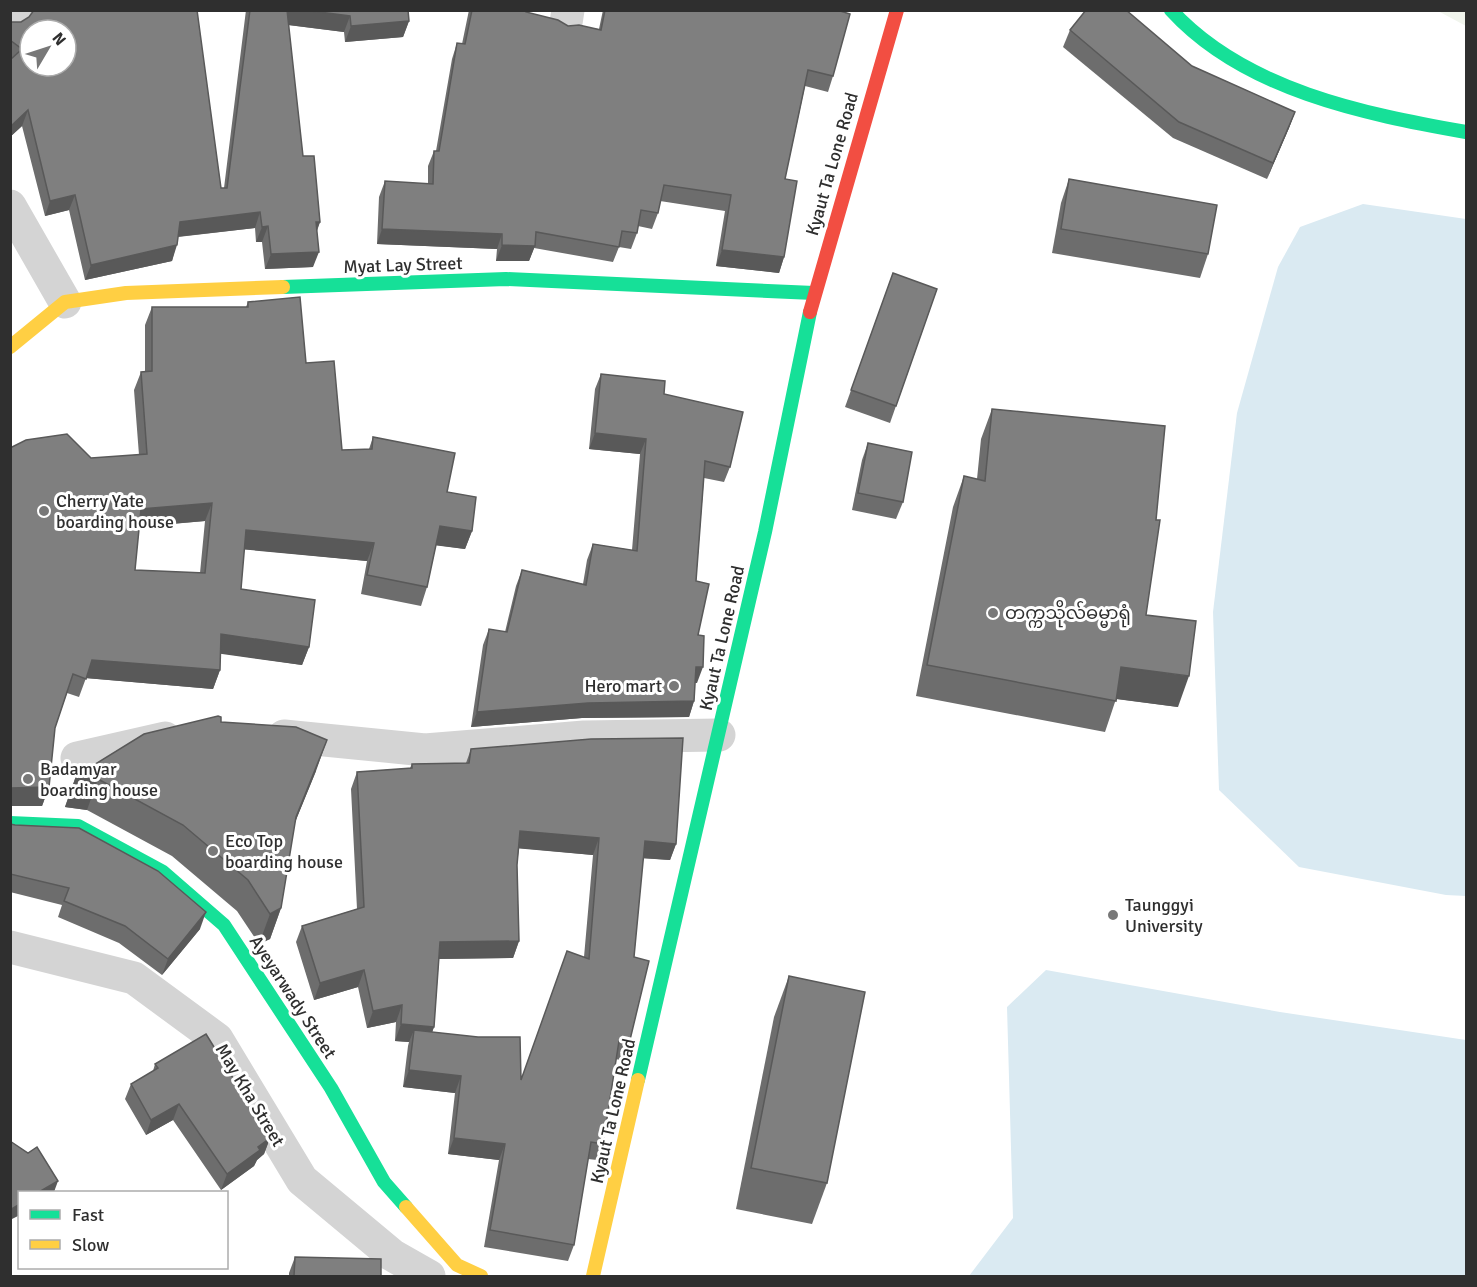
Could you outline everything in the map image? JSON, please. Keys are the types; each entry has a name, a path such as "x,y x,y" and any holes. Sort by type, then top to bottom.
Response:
{"street":[{"path":"10,20 19,10"},
{"name":"Kyaut Ta Lone Road","path":"593,1276 765,532 814,292 897,10"},
{"path":"1170,10 1206,44 1297,91 1406,123 1467,132"},
{"path":"10,206 65,302 10,347"},
{"name":"Myat Lay Street","path":"65,302 126,293 506,279 814,292"},
{"path":"76,758 195,731"},
{"path":"252,733 425,750 584,736 719,735"},
{"name":"Ayeyarwady Street","path":"10,823 78,826 163,872 224,925 331,1088 384,1182 457,1265 481,1276"},
{"name":"May Kha Street","path":"10,947 134,978 217,1039 302,1180 392,1255 429,1276"}],"shaded area":[{"path":"1438,11 1466,11 1466,26"},
{"path":"1363,204 1466,219 1466,896 1446,895 1299,867 1219,790 1213,612 1237,413 1278,267 1300,227"},
{"path":"1046,970 1280,1012 1466,1040 1466,1276 969,1276 1013,1218 1007,1007"}],"building":[{"path":"34,10 197,10 221,188 227,188 250,10 287,10 303,156 314,156 320,222 316,222 319,252 271,254 268,226 262,227 260,212 180,222 177,245 91,265 75,195 50,201 28,110 10,127 10,60 18,53 18,78 78,78 78,18 27,18"},
{"path":"304,10 408,10 409,21 351,26 350,16"},
{"path":"472,10 526,10 526,12 558,20 568,26 579,25 601,30 605,10 837,10 850,14 833,76 808,70 785,179 797,181 784,257 722,250 731,195 664,185 658,213 641,210 637,233 622,231 619,247 536,232 535,246 502,245 502,234 382,229 385,181 433,184 434,151 439,151 457,43 465,44"},
{"path":"1086,10 1126,10 1192,66 1295,112 1273,163 1179,122 1070,30"},
{"path":"10,22 18,22 18,46 10,40"},
{"path":"1069,179 1217,205 1208,254 1061,229"},
{"path":"893,273 937,289 896,406 851,390"},
{"path":"300,297 306,363 334,361 342,450 372,449 373,437 455,453 447,492 476,497 472,531 440,526 427,587 367,575 374,543 246,530 241,589 315,600 309,647 221,634 220,670 92,660 86,679 73,674 55,728 49,787 10,788 10,448 26,440 67,434 91,458 147,454 141,372 152,371 152,307 248,307 248,302","holes":["212,503 205,573 135,570 141,509"]},
{"path":"601,374 665,381 664,394 743,412 730,467 705,461 696,581 709,584 698,635 704,636 703,667 696,667 694,701 588,703 477,712 489,629 507,632 522,570 586,585 593,544 637,551 646,439 595,433"},
{"path":"992,409 1165,426 1156,520 1160,520 1146,615 1196,621 1189,676 1121,667 1116,701 927,665 964,476 985,481"},
{"path":"868,443 912,452 903,502 858,493"},
{"name":"Eco Top boarding house","path":"221,717 221,722 296,727 327,740 296,817 281,908 270,914 248,880 183,825 98,779 76,776 144,734"},
{"path":"683,738 676,844 645,841 634,957 649,961 629,1044 619,1041 603,1144 591,1142 574,1245 490,1230 505,1144 454,1138 461,1076 409,1070 414,1030 478,1037 520,1037 521,1080 567,951 589,959 599,838 520,831 517,865 519,941 440,942 434,1027 401,1024 402,1005 373,1011 364,970 320,983 302,926 364,907 357,772 412,768 412,764 469,763 471,749 591,739"},
{"path":"10,824 79,828 158,871 206,912 168,959 125,926 64,901 69,888 10,874"},
{"path":"789,976 865,992 827,1183 751,1168"},
{"path":"206,1034 270,1138 258,1147 260,1150 227,1174 179,1104 151,1120 131,1084 158,1068 155,1064"},
{"path":"10,1141 28,1153 37,1147 58,1181 41,1191 18,1191 18,1205 10,1210"},
{"path":"295,1257 381,1259 381,1276 294,1276"}],"traffic: fast":[{"path":"1171,10 1200,37 1234,60 1270,79 1347,107 1466,132"},
{"path":"283,287 506,279 814,293"},
{"path":"638,1080 765,532 810,312"},
{"path":"10,823 78,826 163,872 224,925 331,1088 384,1182 406,1207"}],"traffic: slow":[{"path":"10,347 65,302 126,293 283,287"},
{"path":"593,1276 638,1080"},
{"path":"406,1207 457,1265 481,1276"}],"traffic: jam":[{"path":"810,312 897,10"}],"place":[{"name":"Cherry Yate boarding house","path":"44,511"},
{"name":"တက္ကသိုလ်ဓမ္မာရုံ","path":"993,613"},
{"name":"Hero mart","path":"674,686"},
{"name":"Badamyar boarding house","path":"28,779"},
{"name":"Eco Top boarding house","path":"213,851"},
{"name":"Taunggyi University","path":"1113,915"}]}
